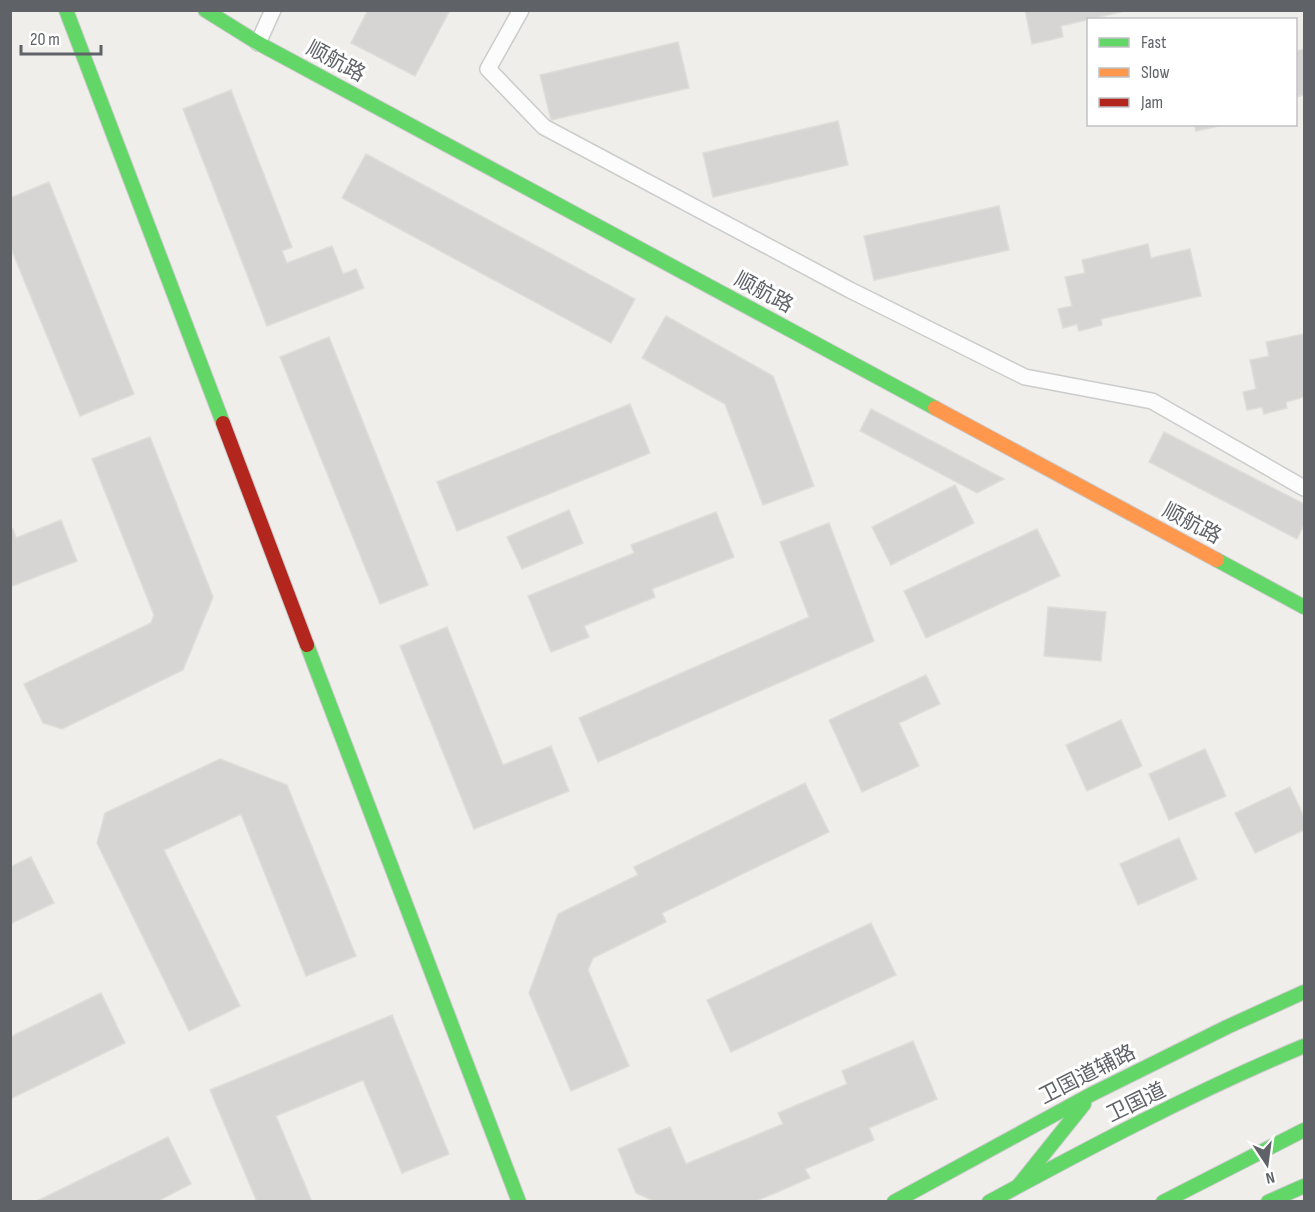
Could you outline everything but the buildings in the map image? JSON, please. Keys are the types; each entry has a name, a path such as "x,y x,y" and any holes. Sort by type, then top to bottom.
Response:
{"main road":[{"path":"66,10 519,1202"},
{"name":"顺航路","path":"205,10 258,43 1305,607"},
{"name":"卫国道辅路","path":"894,1202 1092,1094 1227,1027 1305,992"},
{"name":"卫国道","path":"989,1202 1082,1152 1250,1069 1305,1046"},
{"path":"1018,1185 1092,1094"},
{"path":"1163,1202 1305,1130"},
{"path":"1268,1202 1305,1186"}],"lane":[{"path":"258,43 273,10"},
{"path":"521,10 488,69 544,127 850,290 1025,378 1152,401 1305,488"}],"traffic: fast":[{"path":"66,10 223,423"},
{"path":"205,10 258,43 935,408"},
{"path":"1217,560 1304,607"},
{"path":"307,645 519,1202"},
{"path":"894,1202 1092,1094 1227,1027 1304,992"},
{"path":"989,1202 1145,1120 1224,1081 1304,1046"},
{"path":"1019,1185 1084,1104"},
{"path":"1163,1202 1304,1130"},
{"path":"1268,1202 1304,1186"}],"traffic: slow":[{"path":"935,408 1217,560"}],"traffic: jam":[{"path":"223,423 307,645"}]}
